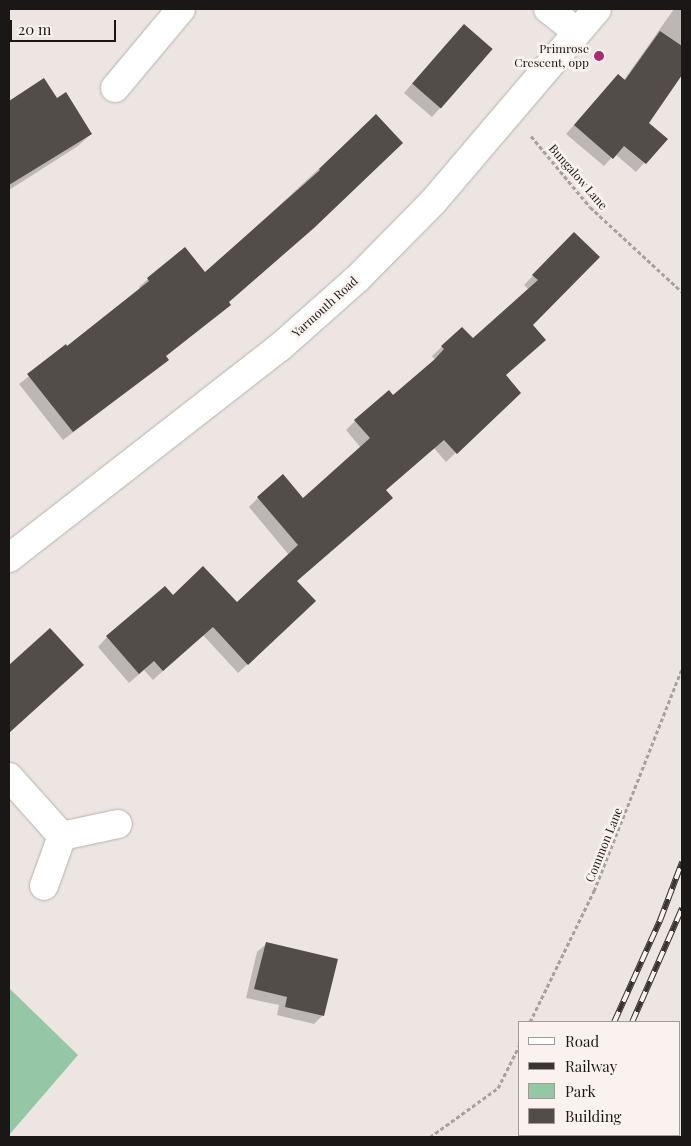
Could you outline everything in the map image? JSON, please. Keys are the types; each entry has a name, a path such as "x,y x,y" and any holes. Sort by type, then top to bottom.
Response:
{"main road":[{"path":"115,88 181,9"},
{"path":"548,9 577,32"},
{"name":"Yarmouth Road","path":"9,558 279,348 357,279 433,202 597,9"},
{"path":"9,777 62,836"},
{"path":"62,836 118,824"},
{"path":"44,886 62,836"}],"path":[{"name":"Bungalow Lane","path":"510,111 590,207 682,292"},
{"name":"Common Lane","path":"530,1021 594,891 682,669"},
{"path":"430,1137 498,1088 518,1048"}],"green space":[{"path":"9,988 78,1055 9,1135"}],"building":[{"path":"464,24 493,49 441,109 412,84"},
{"path":"660,31 682,46 682,75 649,123 668,139 646,164 624,146 613,159 574,125 618,74 625,80"},
{"path":"44,78 57,98 66,92 92,134 9,185 9,101"},
{"path":"376,114 403,143 314,228 229,302 231,305 166,356 169,360 73,432 27,374 66,344 67,346 149,281 147,278 185,247 205,272 320,170"},
{"path":"574,232 600,257 533,325 546,340 506,375 521,393 457,454 444,440 386,490 393,498 297,581 316,601 248,665 213,627 163,671 154,661 139,674 106,636 165,586 173,595 203,566 237,602 298,545 257,497 283,474 303,498 370,438 354,420 389,390 393,395 435,359 444,349 441,346 462,327 473,338 538,280 532,275"},
{"path":"50,628 84,665 9,733 9,665"},
{"path":"266,942 338,959 324,1016 285,1007 287,997 254,989"}],"railway":[{"path":"614,1021 660,920 682,862"},
{"path":"632,1021 682,908"}],"place":[{"name":"Primrose Crescent, opp","path":"599,56"}]}
